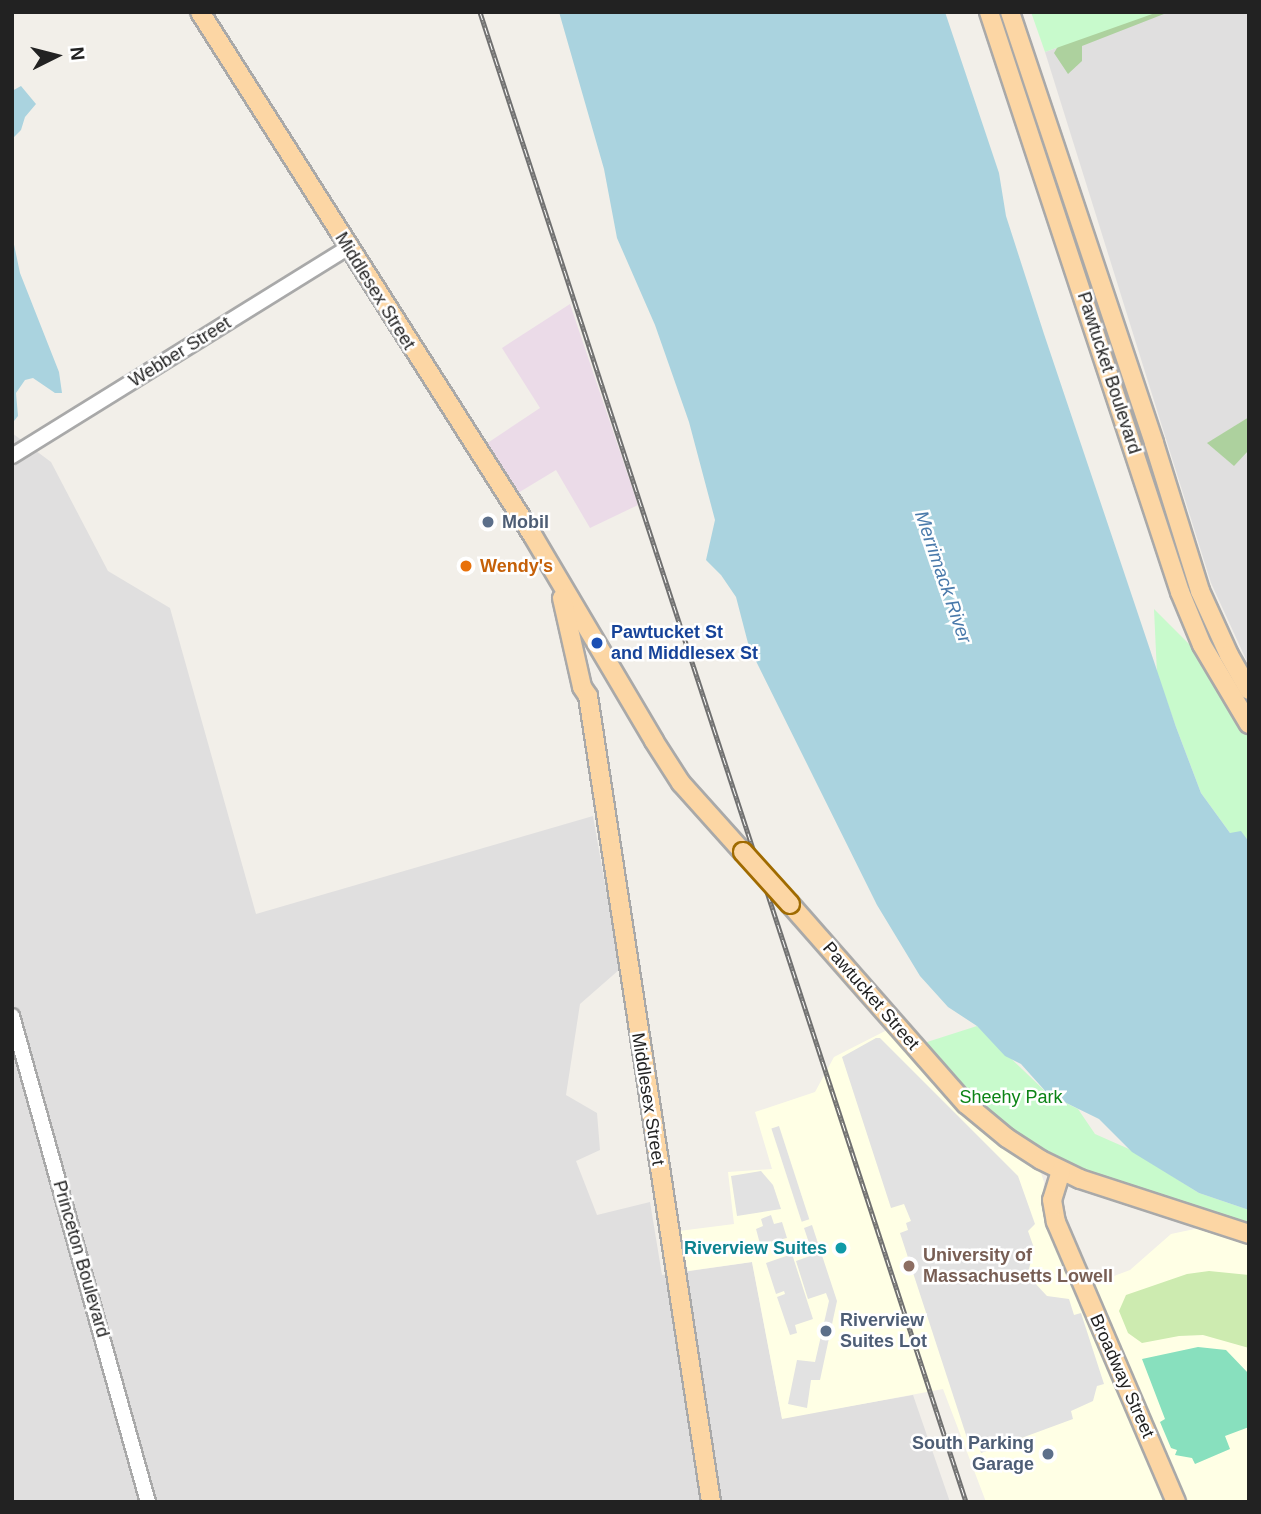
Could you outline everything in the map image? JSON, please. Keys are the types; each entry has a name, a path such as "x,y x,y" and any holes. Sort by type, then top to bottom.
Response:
{"main road":[{"name":"Middlesex Street","path":"200,12 592,634 589,660 591,687 588,696"},
{"name":"Pawtucket Boulevard","path":"989,12 1180,592 1202,645 1249,724"},
{"name":"Pawtucket Boulevard","path":"1010,12 1154,443 1200,591 1216,629 1249,690"},
{"name":"Middlesex Street","path":"552,568 570,624 582,687 588,696 711,1502"},
{"name":"Pawtucket Street","path":"592,634 681,783 966,1104 1017,1145 1061,1171 1249,1234"},
{"name":"Broadway Street","path":"1061,1171 1052,1200 1056,1222 1176,1502"}],"street":[{"name":"Webber Street","path":"12,456 348,248"},
{"name":"Princeton Boulevard","path":"12,1016 148,1502"}],"shaded area":[{"path":"1160,12 1249,12 1249,417 1208,443 1234,465 1249,450 1249,666 1211,583 1045,52"},
{"path":"570,304 638,505 590,528 556,470 518,493 486,444 540,408 502,348"},
{"path":"12,433 51,462 108,571 170,608 256,914 593,816 620,969 580,1004 566,1095 597,1113 600,1150 576,1161 597,1215 650,1202 662,1275 752,1262 782,1418 913,1395 950,1502 12,1502"},
{"name":"University of Massachusetts Lowell","path":"891,1028 1011,1150 1040,1170 1044,1182 1042,1209 1077,1290 1130,1270 1171,1234 1204,1227 1249,1240 1249,1502 986,1502 943,1389 782,1419 752,1262 688,1271 679,1231 734,1224 728,1172 772,1169 755,1112 815,1092 834,1057"},
{"path":"880,1038 1018,1176 1035,1224 1028,1231 1034,1248 1029,1269 1032,1280 1047,1296 1069,1299 1074,1315 1081,1313 1104,1384 1097,1386 1093,1401 1071,1411 1073,1419 981,1453 977,1441 969,1444 900,1233 908,1230 906,1223 911,1221 904,1204 891,1208 842,1057"},
{"path":"779,1126 809,1219 802,1222 771,1128"},
{"path":"761,1171 773,1185 781,1209 737,1216 731,1176"},
{"path":"771,1215 774,1224 782,1222 787,1238 760,1244 756,1229 763,1226 761,1219"},
{"name":"Riverview Suites Lot","path":"812,1225 837,1301 820,1380 811,1380 807,1408 788,1404 797,1360 815,1362 829,1301 826,1293 808,1299 796,1261 813,1255 804,1228"},
{"name":"Riverview Suites Lot","path":"792,1254 813,1319 795,1325 797,1333 790,1335 777,1297 785,1294 784,1291 776,1294 766,1263"}],"green space":[{"path":"1031,12 1158,12 1045,52"},
{"path":"1113,12 1169,12 1082,46 1082,61 1068,74 1054,53 1066,33"},
{"path":"1249,417 1249,450 1234,466 1207,443"},
{"path":"1154,609 1198,653 1249,733 1249,853 1230,833 1201,793 1157,674"},
{"name":"Sheehy Park","path":"977,1026 1048,1094 1078,1109 1095,1134 1129,1149 1199,1193 1249,1210 1249,1226 1089,1173 1015,1135 981,1108 924,1043"},
{"path":"1209,1271 1249,1275 1249,1348 1203,1335 1179,1336 1142,1343 1128,1333 1119,1311 1126,1295 1187,1274"},
{"path":"1198,1347 1226,1350 1249,1374 1249,1427 1225,1436 1230,1449 1195,1464 1192,1458 1175,1455 1177,1450 1171,1448 1160,1422 1165,1419 1142,1359"}],"water":[{"name":"Merrimack River","path":"559,12 945,12 999,173 1006,216 1044,334 1176,727 1201,793 1230,833 1241,831 1249,842 1249,1210 1199,1193 1132,1152 1099,1119 1048,1094 1021,1064 1005,1056 977,1026 948,1007 920,976 877,905 749,647 736,597 721,575 706,560 715,520 689,422 655,325 617,238 604,169"},
{"path":"21,86 36,104 25,117 21,130 12,139 12,91"},
{"path":"12,235 20,273 59,372 62,393 55,393 33,378 25,380 16,393 18,416 14,421"}],"railway":[{"path":"480,12 966,1502"}],"place":[{"name":"Mobil","path":"488,522"},
{"name":"Wendy's","path":"466,566"},
{"name":"Pawtucket St and Middlesex St","path":"597,643"},
{"name":"Riverview Suites","path":"841,1248"},
{"name":"University of Massachusetts Lowell","path":"909,1266"},
{"name":"Riverview Suites Lot","path":"826,1331"},
{"name":"South Parking Garage","path":"1048,1454"}]}
